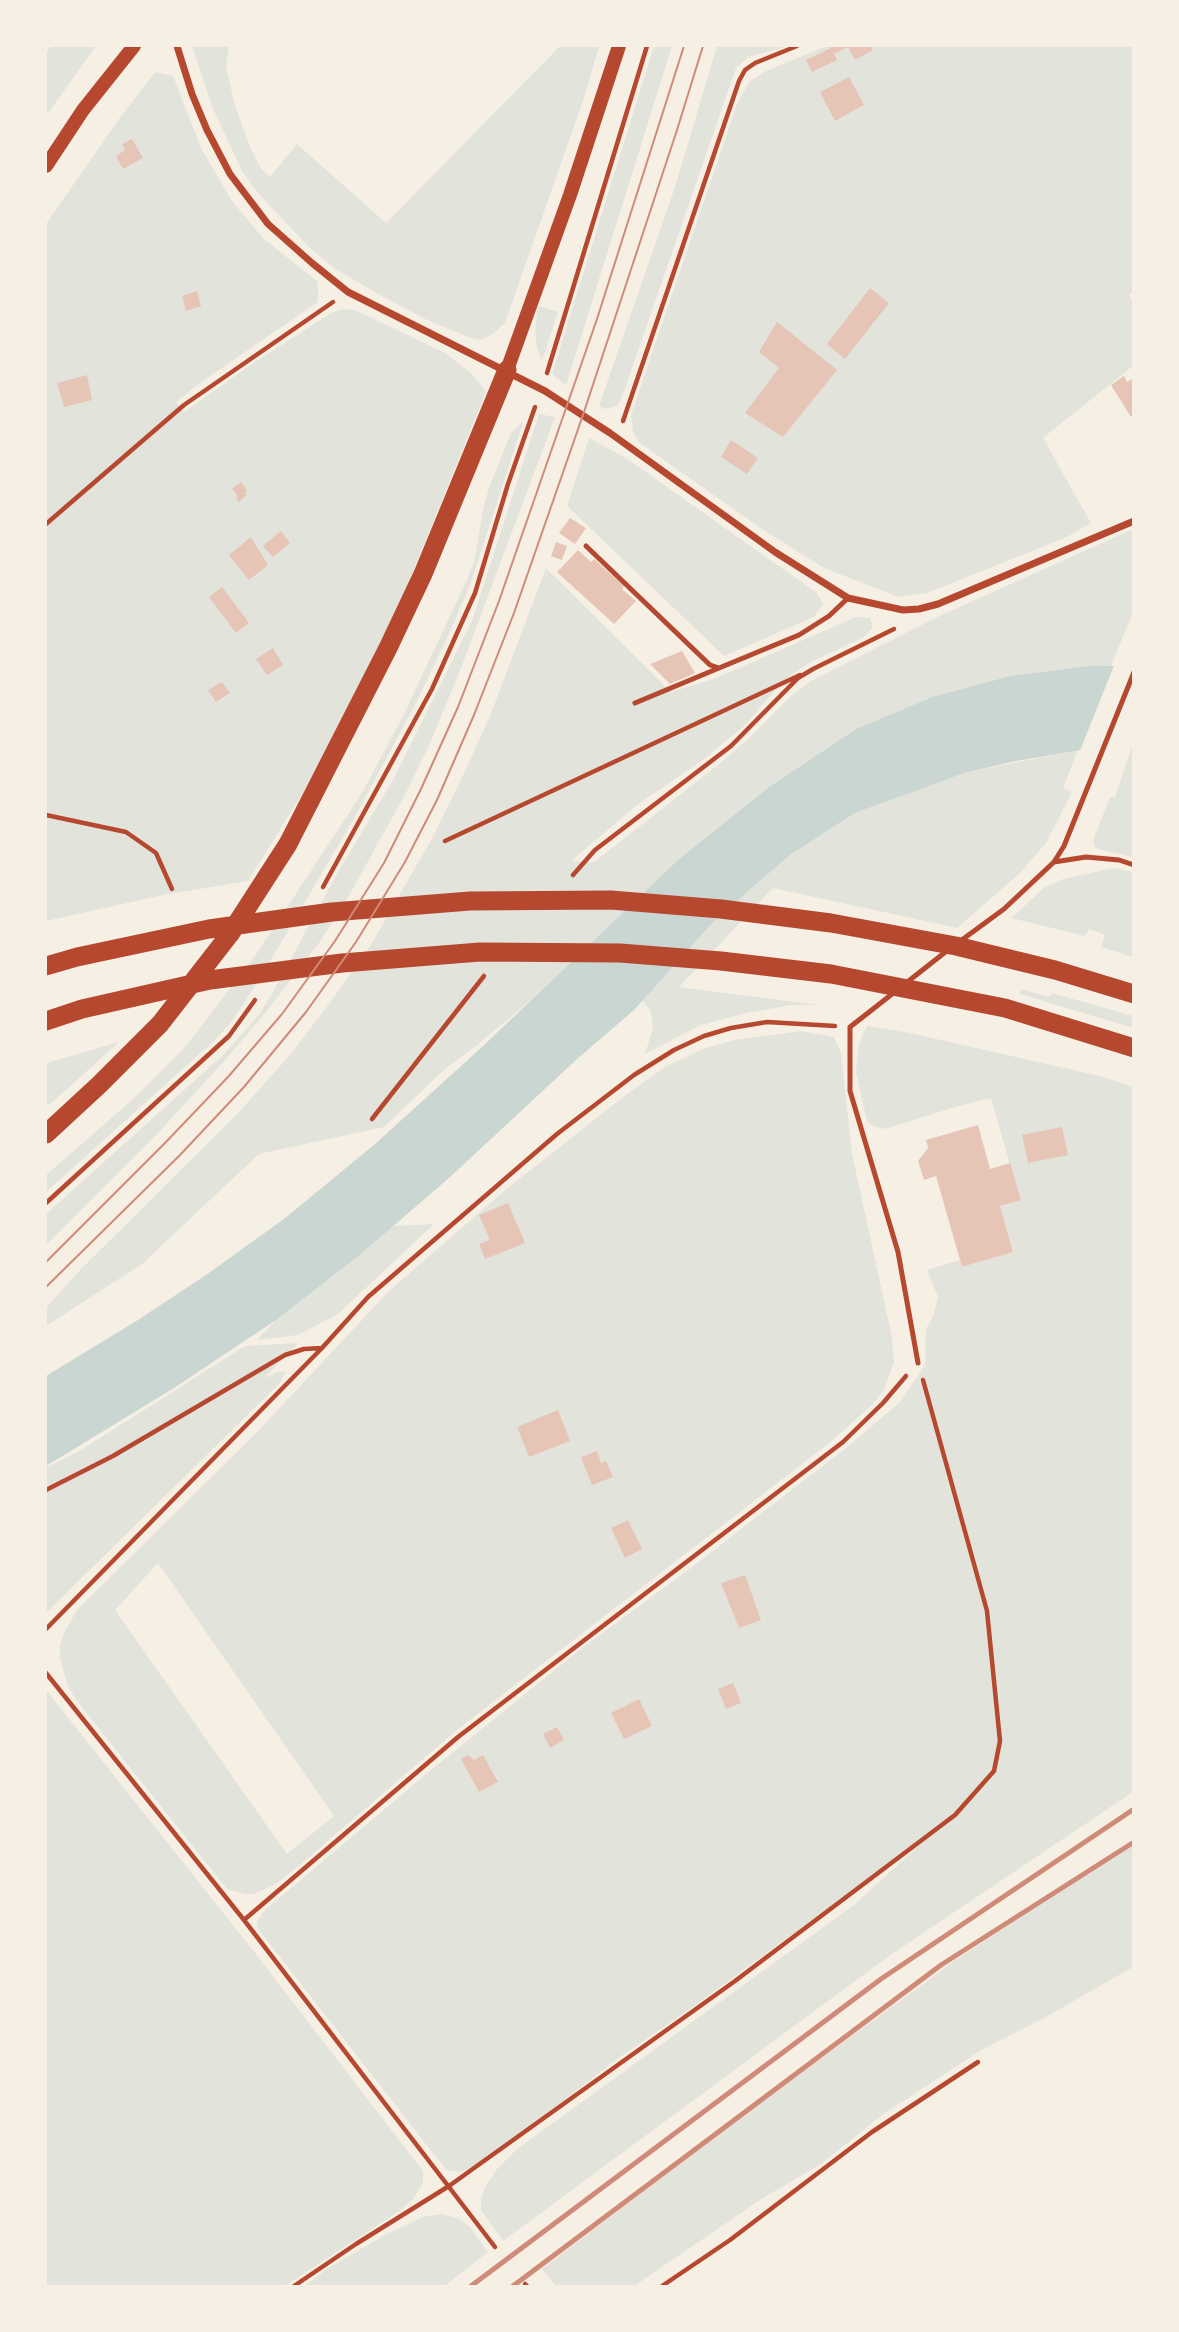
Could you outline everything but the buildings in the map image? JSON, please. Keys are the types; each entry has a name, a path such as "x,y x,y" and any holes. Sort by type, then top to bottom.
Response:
{"highway":[{"path":"46,1134 160,1024 230,934 288,844 423,574 507,370"},
{"path":"46,966 209,929 332,912 470,901 611,901 721,909 831,923 956,946 1055,970 1133,995"},
{"path":"46,1021 82,1010 210,981 342,963 480,952 620,953 831,974 1005,1008 1133,1048"}],"main road":[{"path":"46,166 83,110 134,46"},
{"path":"507,370 570,195 619,46"}],"street":[{"path":"177,46 192,94 230,174 268,223 312,263 348,292 541,389 617,438 775,552 848,598 903,610 938,604 1133,521"}],"lane":[{"path":"586,546 710,665 719,668"},
{"path":"635,703 799,635 829,616 848,598"},
{"path":"918,1363 898,1252 850,1091 850,1027 1003,909 1054,862 1064,846 1133,672"},
{"path":"1054,862 1086,858 1119,860 1133,865"}],"path":[{"path":"319,894 432,689 475,593 647,46"},
{"path":"617,438 739,81 745,70 755,63 797,46"},
{"path":"46,524 184,405 348,292"},
{"path":"445,841 901,626"},
{"path":"568,880 595,850 730,746 799,678 813,669"},
{"path":"46,815 126,832 156,853 172,889"},
{"path":"372,1119 488,972"},
{"path":"46,1203 229,1036 259,994"},
{"path":"46,1629 322,1348 368,1297 537,1151 634,1075 674,1050 704,1036 731,1028 767,1022 850,1027"},
{"path":"46,1490 113,1456 285,1355 304,1349 322,1348"},
{"path":"244,1920 458,1737 843,1442 883,1404 918,1363"},
{"path":"294,2287 356,2244 449,2186 735,1981 944,1824 994,1771 1000,1741 987,1611 918,1363"},
{"path":"46,1673 244,1920 495,2247"},
{"path":"662,2287 730,2240 872,2132 978,2062"}],"shaded area":[{"path":"51,46 96,46 46,116 46,53"},
{"path":"192,46 229,46 226,67 235,106 261,169 270,177 297,144 386,223 560,46 599,46 584,98 505,323 482,340 471,338 425,319 378,294 334,268 309,247 258,193 242,171 213,109"},
{"path":"654,46 672,46 566,385 552,374"},
{"path":"717,46 789,46 748,57 736,68 622,397 617,406 605,409 599,406 675,187"},
{"path":"827,46 1133,46 1134,292 1129,295 1133,302 1133,366 1043,438 1091,523 1067,537 927,593 898,597 824,568 765,531 668,463 639,442 633,432 631,415 737,104 749,82 764,72"},
{"path":"155,72 173,76 202,150 232,201 264,239 318,282 318,302 176,402 184,412 331,313 344,309 355,310 445,353 471,373 486,392 409,581 375,654 299,799 248,881 163,895 46,921 46,224"},
{"path":"538,306 558,312 542,361 535,331"},
{"path":"539,414 555,417 461,668 406,793 346,901 319,943 227,1058 159,1132 46,1245 46,1214 222,1056 259,1015 273,992 337,874 394,778 472,621"},
{"path":"524,420 470,585 450,632 417,701 356,815 259,980 233,1020 216,1039 46,1192 46,1175 133,1099 186,1046 255,956 362,793 404,714 466,582 474,563 490,485 511,433"},
{"path":"589,438 626,458 817,593 823,604 814,617 724,656 567,506"},
{"path":"1133,529 1133,612 1111,666 1088,666 1010,676 932,697 856,729 769,787 679,859 533,998 446,1068 384,1127 259,1154 142,1264 46,1326 46,1308 78,1272 237,1114 290,1055 372,943 434,835 465,771 490,716 546,568 671,692 716,678 856,617 870,618 873,627 864,637 811,662 785,679 744,726 700,762 637,805 571,861 594,862 718,765 791,696 811,681 935,618"},
{"path":"1088,666 1133,666 1133,741 1016,761 964,773 855,813 790,855 714,921 634,1010 362,1253 276,1320 174,1388 46,1466 46,1376 138,1320 284,1219 375,1144 481,1048 679,859 769,787 856,729 932,697 1010,676"},
{"path":"1133,743 1133,857 1101,850 1095,847 1093,840 1110,797 1115,797"},
{"path":"1078,750 1063,788 1072,792 1046,843 1020,873 957,928 773,888 679,987 819,1005 792,1005 701,1025 645,1054 653,1028 651,1011 642,1000 714,921 790,855 855,813 924,787 964,773"},
{"path":"1114,868 1133,872 1133,957 1101,947 1105,935 1089,929 1085,936 1011,918 1044,888 1063,879"},
{"path":"1021,989 1049,997 1052,993 1133,1016 1133,1028 1020,994"},
{"path":"867,1026 910,1033 1104,1077 1133,1087 1133,1792 889,1956 503,2241 481,2210 481,2200 485,2187 497,2169 517,2149 854,1905 939,1827 690,2009 617,2059 480,2166 459,2172 447,2170 436,2157 258,1929 257,1921 265,1910 437,1765 581,1649 846,1448 900,1402 925,1365 926,1329 934,1314 938,1297 927,1270 960,1260 962,1267 1013,1252 1000,1206 1020,1200 991,1098 885,1129 873,1126 867,1121 856,1072 859,1043"},
{"path":"801,1031 834,1037 841,1053 852,1154 892,1337 894,1362 884,1390 872,1405 828,1444 458,1729 276,1884 254,1894 227,1889 76,1700 67,1684 60,1657 60,1645 77,1610 259,1430 389,1291 509,1187 627,1094 665,1067 703,1049 734,1040","holes":["158,1563 334,1816 287,1854 115,1610"]},
{"path":"119,1042 65,1091 46,1107 46,1063"},
{"path":"434,1224 338,1314 298,1335 257,1340 276,1320 393,1226"},
{"path":"299,1343 264,1378 280,1371 286,1372 279,1384 46,1613 46,1468 81,1450 245,1346"},
{"path":"46,1690 252,1949 423,2171 423,2183 414,2198 401,2210 285,2286 46,2286"},
{"path":"1133,1843 1133,1967 983,2049 882,2115 821,2164 763,2198 634,2286 556,2286 542,2269 745,2114 960,1957"},
{"path":"442,2214 458,2218 470,2227 488,2252 445,2286 305,2286 328,2268 385,2235 423,2217"}],"pier":[{"path":"1115,663 1134,663 1131,745 1079,753"}],"tram line":[{"path":"46,1262 228,1077 282,1014 335,941 384,863 458,707 499,601 597,319 684,46"},
{"path":"46,1287 180,1155 244,1087 306,1012 356,942 405,862 437,800 514,613 583,415 703,46"}],"railway":[{"path":"471,2286 881,1979 1134,1809"},
{"path":"513,2286 941,1965 1134,1842"}]}
